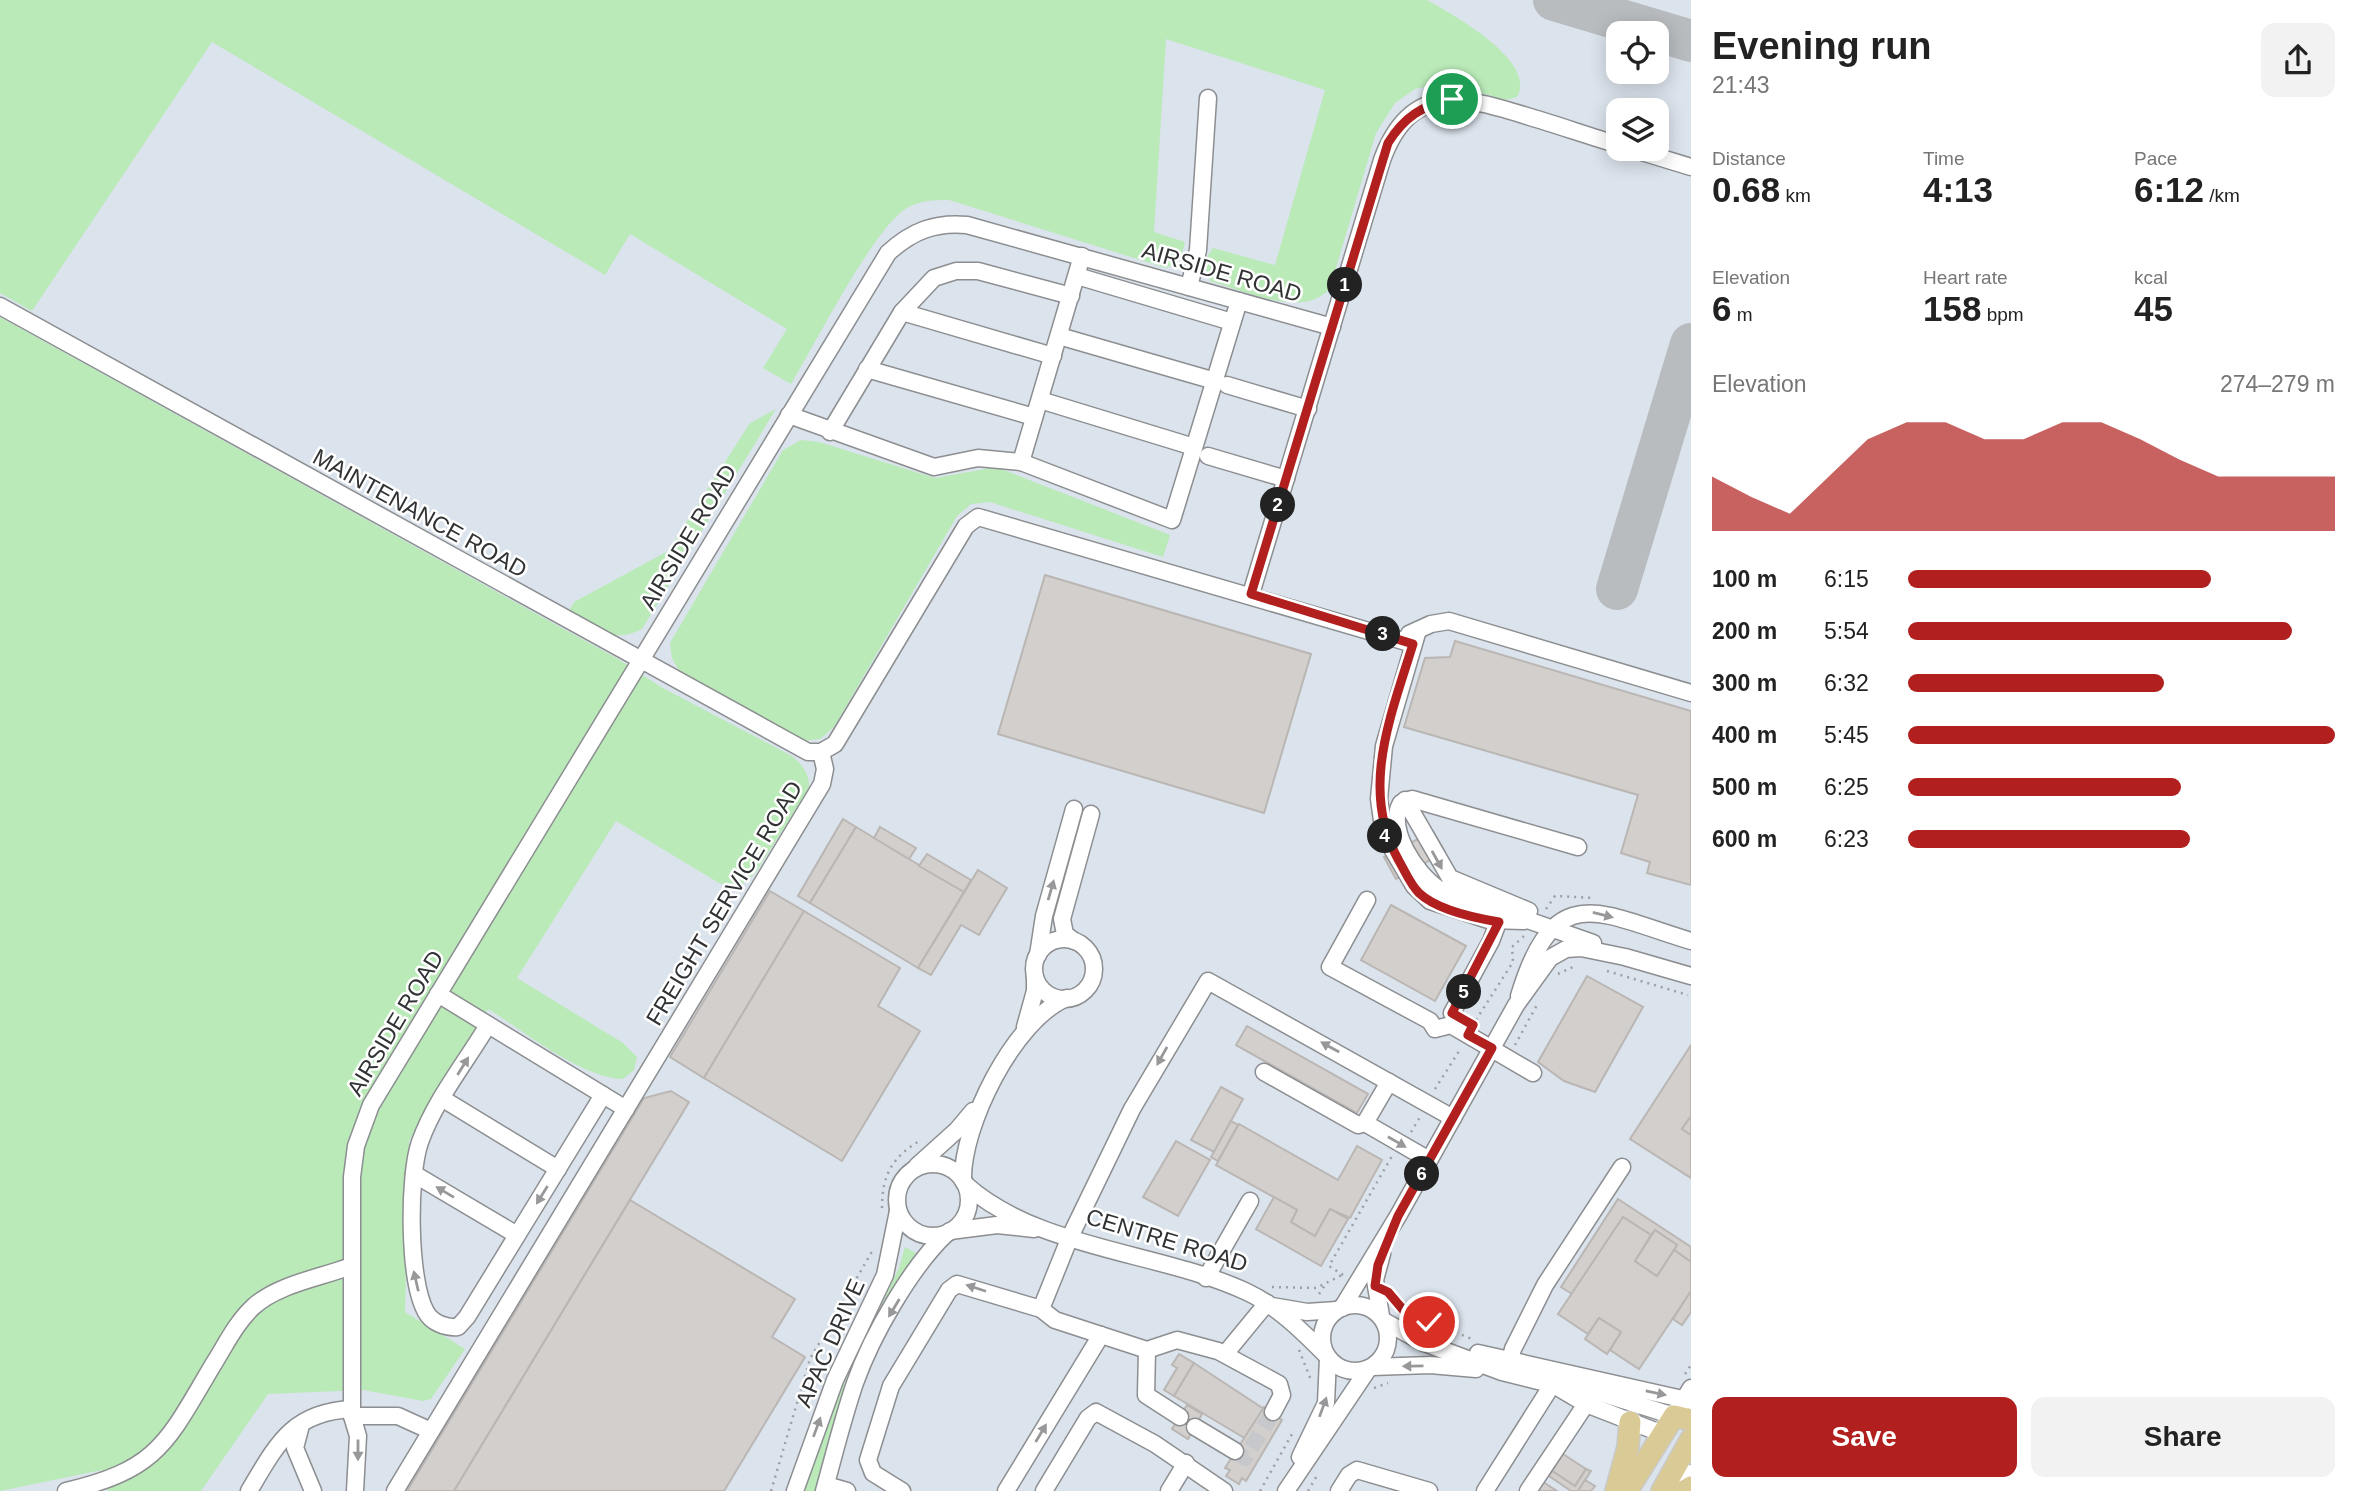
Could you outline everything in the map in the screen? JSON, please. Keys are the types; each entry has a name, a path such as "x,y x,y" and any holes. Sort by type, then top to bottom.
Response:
{"main road":[{"path":"1662,1491 1690,1441 1682,1410"},
{"path":"1627,1491 1682,1410"},
{"path":"1616,1491 1628,1447 1630,1422"},
{"path":"1684,1491 1691,1487"}],"street":[{"path":"1189,287 1198,250 1208,98"},
{"path":"1251,594 1388,143 1398,127 1418,110 1441,101 1468,99 1606,141"},
{"path":"1669,160 1691,167"},
{"name":"AIRSIDE ROAD","path":"355,1491 358,1436 352,1413 352,1177 358,1137 371,1105 888,253 912,234 938,223 967,225 1332,327"},
{"path":"1021,462 1082,256"},
{"path":"830,432 902,312 934,278 968,270 1071,296"},
{"path":"1077,276 1232,323"},
{"path":"789,415 830,432 934,467 978,458 1021,462 1172,520 1201,452 1221,383 1232,323 1239,301"},
{"name":"MAINTENANCE ROAD","path":"0,306 808,752 821,752"},
{"path":"902,312 1053,356"},
{"path":"1059,336 1308,409"},
{"path":"867,369 1034,417"},
{"path":"1040,400 1286,479"},
{"path":"821,752 835,744 972,519 984,517 1389,635 1416,637 1449,621 1691,693"},
{"path":"1416,637 1382,755 1379,799 1384,835 1414,887 1424,897 1438,904 1503,911 1544,919 1564,918"},
{"name":"FREIGHT SERVICE ROAD","path":"395,1491 822,784 825,769 821,752"},
{"path":"1578,847 1416,799 1405,800 1398,809 1396,827 1428,881 1445,892 1625,957 1691,976"},
{"path":"1018,1042 1030,1013 1044,916 1074,809"},
{"path":"1035,975 1044,990 1055,997 1079,995 1088,987 1094,969 1089,952 1065,934 1062,919 1091,814"},
{"path":"1367,900 1330,967 1433,1026 1449,1025 1471,1030"},
{"path":"1452,1013 1503,911"},
{"path":"1516,1005 1530,964 1550,930 1564,918 1577,912 1599,914 1691,941"},
{"path":"1037,957 1052,942 1074,941"},
{"path":"1285,1491 1326,1403 1327,1356 1322,1339 1324,1328 1359,1282 1516,1005 1550,958 1566,949 1581,948 1625,957"},
{"path":"1041,1310 1070,1237 1114,1145 1201,987 1208,981 1453,1118"},
{"path":"438,994 626,1109"},
{"path":"985,1096 964,1152 967,1210 960,1223 949,1232 931,1236 919,1233 890,1212 899,1187 910,1172 945,1142 985,1096 1018,1042 1038,1018 1067,998"},
{"path":"1433,1026 1445,1013 1452,1013 1471,1030 1494,1043 1507,1059 1534,1073"},
{"path":"488,1025 421,1139 414,1161 413,1276 426,1314 437,1323 458,1327 467,1317 603,1094"},
{"path":"1265,1072 1358,1125 1365,1123 1389,1082"},
{"path":"443,1099 558,1169"},
{"path":"1365,1123 1429,1160"},
{"path":"910,1172 924,1165 939,1165 953,1171 964,1182"},
{"path":"1506,1369 1545,1285 1622,1167"},
{"path":"414,1174 517,1235"},
{"name":"CENTRE ROAD","path":"964,1182 993,1204 1047,1230 1244,1291 1268,1304 1327,1356"},
{"path":"1206,1278 1250,1201"},
{"name":"APAC DRIVE","path":"794,1491 835,1380 885,1275 890,1212"},
{"path":"1285,1491 1387,1346 1388,1334 1375,1286 1378,1265 1398,1216"},
{"name":"CENTRE ROAD","path":"949,1232 997,1225 1047,1230"},
{"name":"APAC DRIVE","path":"825,1488 856,1381 870,1350 922,1262 949,1232"},
{"path":"66,1491 114,1479 152,1455 173,1430 238,1325 259,1302 351,1266"},
{"path":"902,1491 873,1473 868,1460 891,1386 949,1290 962,1284 1041,1310 1055,1320 1147,1350 1177,1340 1225,1354 1279,1384 1282,1395 1273,1412"},
{"path":"1225,1354 1268,1304"},
{"name":"CENTRE ROAD","path":"1268,1304 1307,1312 1340,1309"},
{"path":"1340,1309 1366,1307 1420,1341 1553,1385 1586,1404 1630,1422 1682,1410"},
{"path":"1006,1491 1101,1335"},
{"path":"1147,1350 1146,1395 1180,1417"},
{"path":"1327,1356 1347,1370 1411,1366 1506,1369 1682,1410"},
{"path":"1553,1385 1588,1389 1682,1410"},
{"path":"1485,1491 1553,1385"},
{"path":"1528,1491 1586,1404"},
{"path":"248,1491 269,1458 292,1430 306,1419 327,1410 398,1416 431,1431"},
{"path":"1044,1491 1091,1414 1100,1412 1186,1463 1224,1491"},
{"path":"306,1419 298,1429 295,1448 313,1491"},
{"path":"1195,1427 1235,1451"},
{"path":"1169,1491 1186,1463"},
{"path":"1339,1491 1349,1475 1357,1470 1429,1491"},
{"path":"1671,1491 1691,1473"},
{"path":"1671,1491 1691,1478"},
{"path":"825,1488 847,1491"}],"path":[{"path":"1359,1282 1329,1266 1390,1157 1404,1146 1427,1103 1513,962 1512,947 1532,923"},
{"path":"1552,977 1582,963"},
{"path":"1607,971 1688,995"},
{"path":"1507,1059 1539,1000"},
{"path":"890,1212 884,1177 891,1164 904,1150 932,1133 945,1142"},
{"path":"771,1491 810,1359 876,1245"},
{"path":"1244,1291 1266,1287 1316,1288 1343,1274"},
{"path":"1375,1286 1388,1292 1405,1312 1472,1339"},
{"path":"1420,1341 1424,1321"},
{"path":"1367,1391 1411,1374 1411,1366"},
{"path":"1260,1491 1294,1431"},
{"path":"1308,1491 1319,1472"}],"shaded area":[{"path":"0,0 1691,0 1691,1491 0,1491"}],"green space":[{"path":"0,0 1427,0 1489,40 1515,69 1520,83 1517,97 1505,100 1460,87 1437,85 1415,89 1395,103 1376,133 1330,288 1319,297 1305,302 1289,302 1256,296 1210,281 1204,261 1213,248 1275,265 1325,90 1166,39 1154,232 1185,242 1177,261 1166,268 949,200 918,203 893,219 878,238 845,289 791,384 763,368 787,329 630,234 605,275 212,42 32,311 0,293"},
{"path":"0,317 618,659 661,687 792,756 805,770 809,783 809,788 756,872 738,888 719,883 616,821 517,978 623,1043 637,1057 634,1070 623,1079 589,1071 553,1052 488,1009 409,1141 405,1312 465,1349 431,1399 423,1401 363,1390 268,1394 201,1491 108,1491 102,1470 0,1491"},
{"path":"776,409 642,629 612,635 595,630 567,615 574,602 668,551 750,423"},
{"path":"801,440 819,442 935,478 996,467 1170,535 1163,557 990,502 971,504 957,516 834,727 820,739 804,741 682,676 672,658 670,643 783,450"},
{"path":"905,1247 916,1253 864,1346 843,1398 815,1491 804,1491 841,1390 899,1268"}],"building":[{"path":"1045,575 1311,654 1264,813 998,734"},
{"path":"1455,641 1691,711 1691,885 1647,873 1650,862 1621,853 1638,795 1404,727 1425,658 1450,657"},
{"path":"843,819 856,827 810,903 798,896"},
{"path":"856,827 964,892 918,968 810,903"},
{"path":"880,827 916,848 909,859 874,838"},
{"path":"1433,831 1445,852 1396,879 1384,857"},
{"path":"927,854 971,880 964,892 919,866"},
{"path":"978,870 1007,888 979,935 961,925 931,975 918,968"},
{"path":"770,891 804,911 704,1078 670,1057"},
{"path":"1391,905 1466,946 1435,1001 1361,960"},
{"path":"804,911 900,968 878,1006 920,1031 842,1161 704,1078"},
{"path":"1587,976 1643,1007 1595,1092 1564,1081 1538,1062"},
{"path":"1247,1026 1368,1094 1357,1113 1236,1045"},
{"path":"1691,1045 1691,1116 1682,1129 1691,1135 1691,1178 1630,1139"},
{"path":"1221,1087 1243,1099 1214,1152 1191,1140"},
{"path":"671,1091 689,1102 454,1491 407,1491 644,1098"},
{"path":"1691,1116 1691,1135 1682,1129"},
{"path":"1231,1121 1238,1125 1218,1161 1211,1157"},
{"path":"1239,1124 1338,1180 1357,1146 1382,1160 1350,1218 1330,1209 1315,1236 1291,1222 1297,1210 1216,1165"},
{"path":"1176,1141 1210,1160 1178,1216 1143,1197"},
{"path":"1274,1197 1297,1210 1291,1222 1315,1236 1330,1209 1348,1219 1321,1266 1256,1229"},
{"path":"1618,1199 1691,1247 1691,1262 1674,1250 1677,1245 1655,1230 1651,1235 1623,1217 1572,1294 1561,1287"},
{"path":"630,1200 795,1299 772,1337 805,1357 724,1491 454,1491"},
{"path":"1623,1217 1651,1235 1635,1261 1657,1276 1674,1250 1691,1262 1691,1291 1639,1369 1610,1350 1621,1332 1599,1318 1588,1334 1558,1314"},
{"path":"1655,1230 1677,1245 1657,1276 1635,1261"},
{"path":"1691,1291 1691,1312 1682,1325 1673,1319"},
{"path":"1599,1318 1621,1332 1607,1354 1585,1339"},
{"path":"1179,1354 1194,1363 1174,1396 1164,1390 1177,1368 1172,1365"},
{"path":"1194,1363 1264,1409 1246,1439 1174,1396"},
{"path":"1187,1405 1202,1414 1188,1439 1172,1429"},
{"path":"1264,1407 1282,1420 1246,1481 1242,1478 1239,1484 1226,1476 1230,1470 1225,1468"},
{"path":"1563,1454 1586,1469 1575,1486 1552,1471"},
{"path":"1586,1469 1591,1471 1578,1491 1571,1491 1549,1476 1552,1471 1575,1486"},
{"path":"1540,1480 1557,1491 1533,1491"},
{"path":"1585,1480 1595,1486 1591,1491 1578,1491"}],"taxiway":[{"path":"1554,0 1691,41"},
{"path":"1617,589 1691,344"}],"tunnel":[{"path":"1235,1451 1245,1458 1273,1412"}],"route":[{"path":"1429,1322 1405,1312 1388,1292 1375,1286 1376,1273 1398,1216 1492,1048 1468,1035 1473,1025 1452,1013 1499,922 1438,904 1424,897 1414,887 1384,835 1379,799 1381,764 1386,735 1413,644 1251,594 1388,143 1398,127 1418,110 1452,99"}]}
